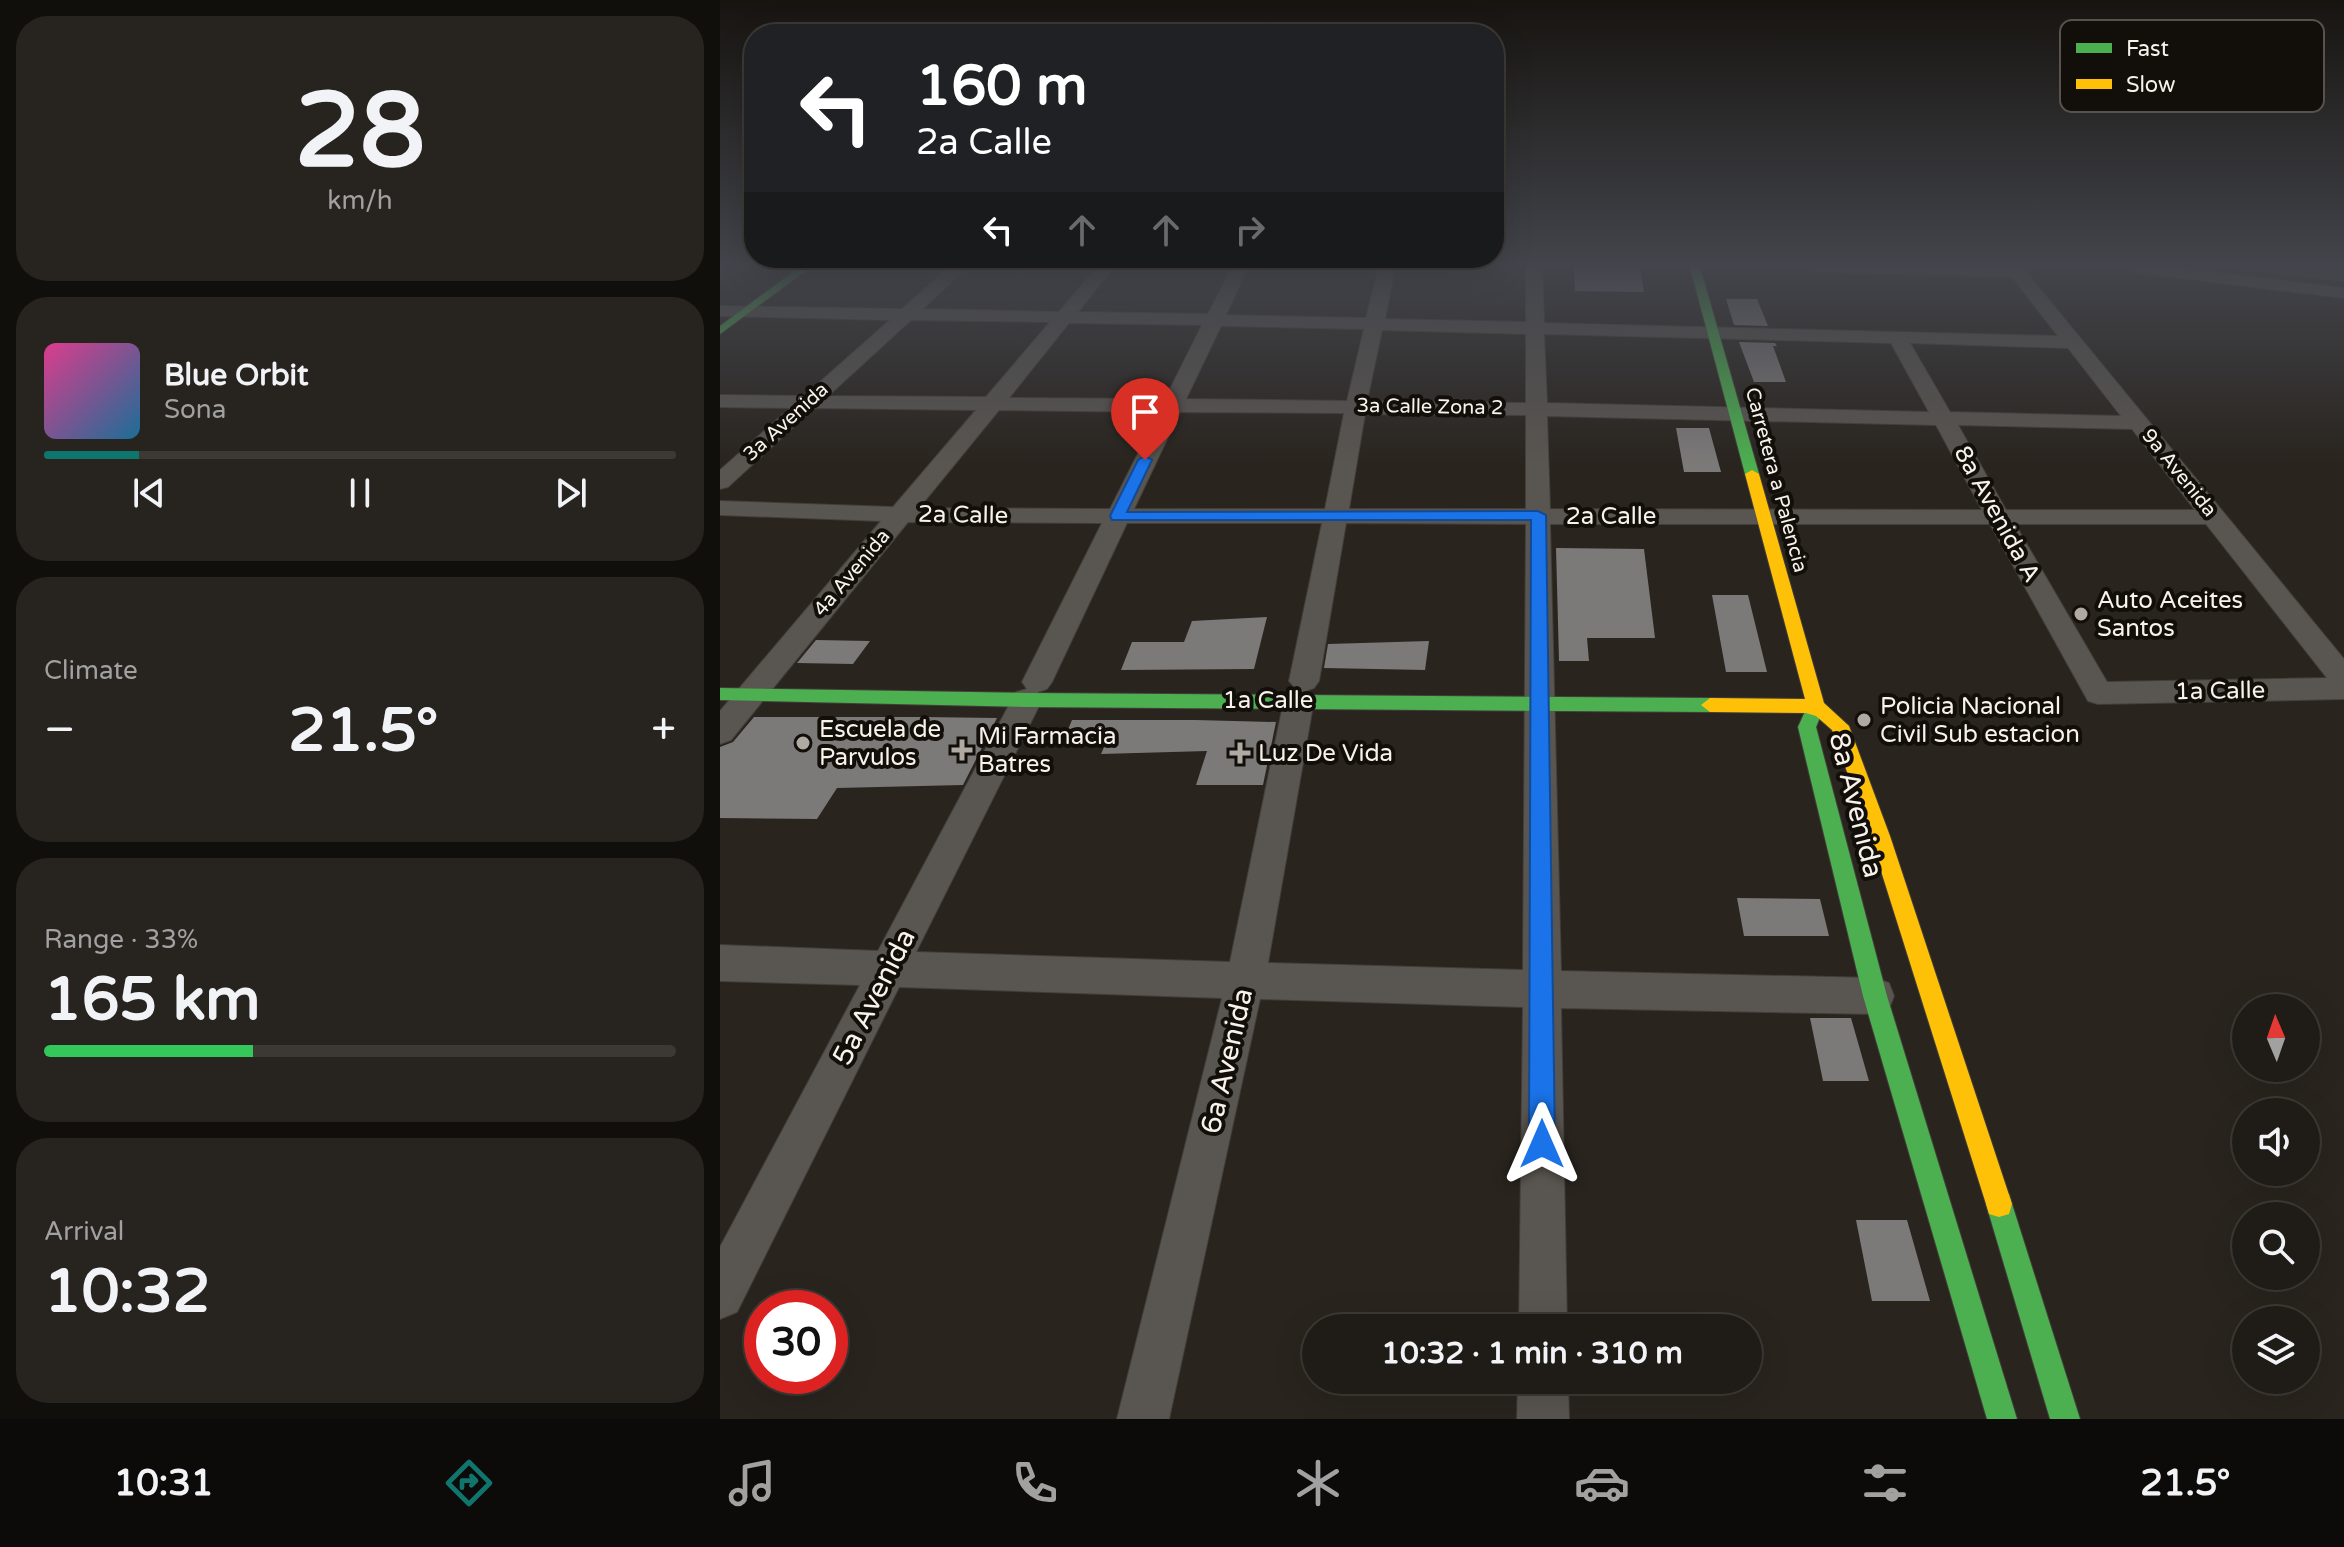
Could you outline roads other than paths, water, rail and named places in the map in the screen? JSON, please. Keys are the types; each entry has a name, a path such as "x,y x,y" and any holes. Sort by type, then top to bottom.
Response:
{"main road":[{"name":"Carretera a Palencia","path":"1713,333 1764,516 1802,686 1816,706"},
{"name":"1a Calle","path":"720,681 756,689"},
{"name":"1a Calle","path":"1032,691 1100,682"},
{"name":"1a Calle","path":"720,694 756,689 1540,688 1816,706"},
{"name":"8a Avenida","path":"2002,1419 1875,996 1807,727 1816,706 1840,726 1880,836 1971,1112 2065,1419"}],"street":[{"name":"3a Avenida","path":"720,482 885,333"},
{"name":"4a Avenida","path":"720,732 1051,333"},
{"name":"5a Avenida","path":"720,1295 1032,691 1208,333"},
{"name":"6a Avenida","path":"1143,1419 1246,978 1371,333"},
{"path":"1533,333 1540,688 1543,1314"},
{"path":"1780,333 2074,342"},
{"name":"9a Avenida","path":"2067,333 2344,679"},
{"name":"8a Avenida A","path":"1897,337 2096,692"},
{"name":"3a Calle Zona 2","path":"720,401 1356,406 2139,423"},
{"name":"2a Calle","path":"720,508 900,515 2215,517"},
{"name":"1a Calle","path":"2096,692 2344,688"},
{"path":"720,963 1246,978 1542,991 1875,996"},
{"path":"1543,1394 1543,1419"}],"place":[{"name":"Auto Aceites Santos","path":"2081,614"},
{"name":"Policia Nacional Civil Sub estacion","path":"1864,720"},
{"name":"Escuela de Parvulos","path":"803,743"},
{"name":"Mi Farmacia Batres","path":"962,750"},
{"name":"Luz De Vida","path":"1240,753"}]}
